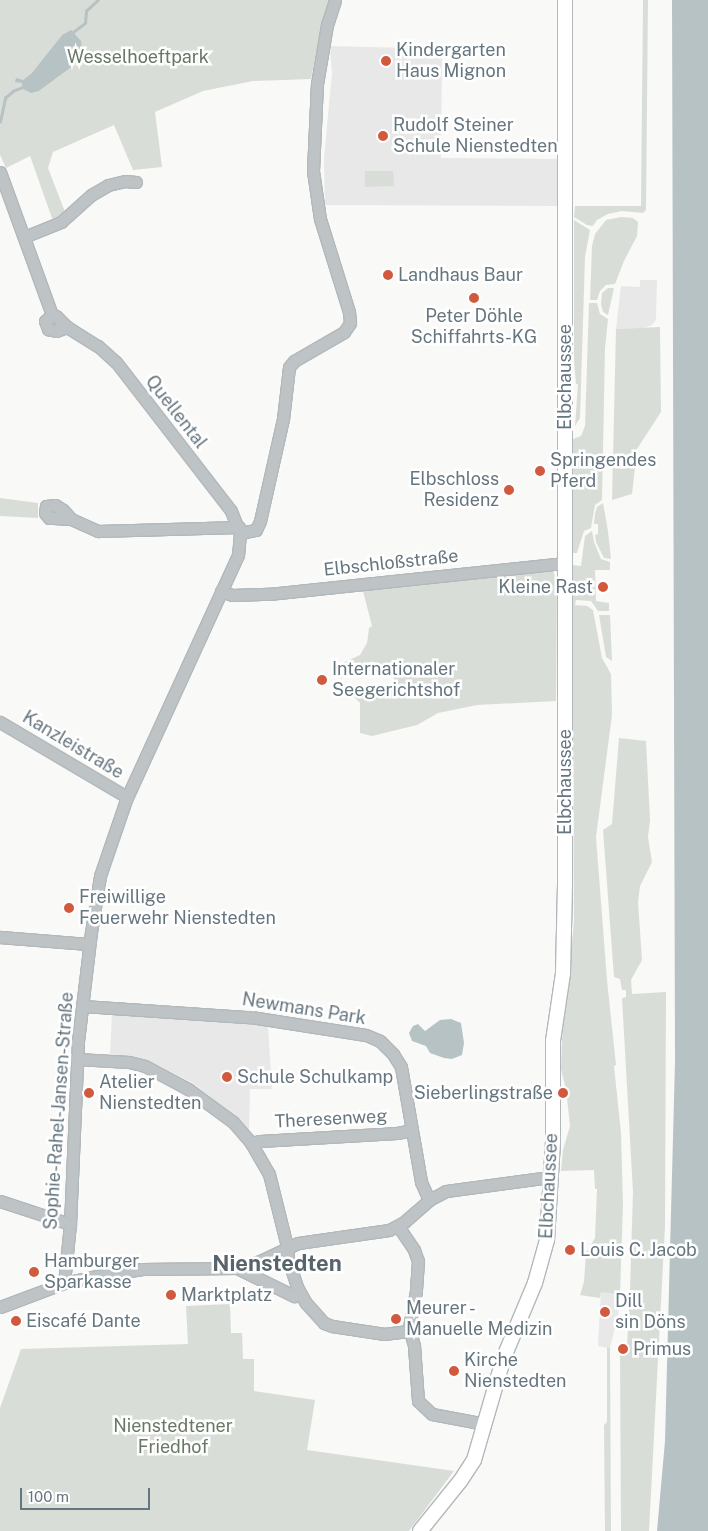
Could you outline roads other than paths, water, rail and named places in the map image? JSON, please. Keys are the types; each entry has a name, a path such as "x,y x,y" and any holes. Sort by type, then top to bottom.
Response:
{"main road":[{"name":"Elbchaussee","path":"420,1531 472,1466 510,1339 532,1290 546,1248 553,1141 553,1040 563,973 565,912 565,0"}],"street":[{"path":"71,519 98,531 256,530 260,521 283,419 289,367 294,361 344,332 350,323 349,312 314,196 313,150 319,75 327,25 335,0"},
{"name":"Quellental","path":"0,172 52,315 46,321 48,329 56,330 68,327 98,346 116,362 231,511 240,530"},
{"path":"24,237 61,222 91,195 108,185 125,180 136,182"},
{"name":"Sophie-Rahel-Jansen-Straße","path":"64,1283 70,1224 77,1059 89,944 103,864 128,798 238,555 240,530"},
{"name":"Elbschloßstraße","path":"222,592 232,595 269,594 565,563"},
{"name":"Kanzleistraße","path":"0,722 128,798"},
{"path":"0,937 89,944"},
{"name":"Newmans Park","path":"83,1006 236,1016 366,1035 380,1041 398,1060 404,1076 423,1187 429,1200"},
{"path":"77,1059 129,1062 151,1069 198,1095 233,1122 252,1143 269,1174 287,1246 288,1259 300,1295 318,1316 332,1326 384,1334 410,1331"},
{"name":"Theresenweg","path":"252,1143 397,1133 412,1130"},
{"path":"0,1307 64,1283 142,1269 237,1268 260,1261 287,1246 380,1232 398,1226 437,1194 550,1177"},
{"path":"0,1200 70,1224"},
{"path":"398,1226 414,1250 418,1261 416,1292 410,1331 414,1346 416,1394 420,1404 432,1414 485,1424"},
{"path":"237,1268 294,1296 300,1295"}],"waterway":[{"path":"73,32 85,23 86,11 98,0"},
{"path":"0,122 5,98 13,91 23,87"}],"place":[{"name":"Kindergarten Haus Mignon","path":"386,61"},
{"name":"Rudolf Steiner Schule Nienstedten","path":"383,136"},
{"name":"Landhaus Baur","path":"388,275"},
{"name":"Peter Döhle Schiffahrts-KG","path":"474,298"},
{"name":"Springendes Pferd","path":"540,471"},
{"name":"Elbschloss Residenz","path":"509,490"},
{"name":"Kleine Rast","path":"603,587"},
{"name":"Internationaler Seegerichtshof","path":"322,680"},
{"name":"Freiwillige Feuerwehr Nienstedten","path":"69,908"},
{"name":"Schule Schulkamp","path":"227,1077"},
{"name":"Atelier Nienstedten","path":"89,1093"},
{"name":"Sieberlingstraße","path":"563,1093"},
{"name":"Louis C. Jacob","path":"570,1250"},
{"name":"Hamburger Sparkasse","path":"34,1272"},
{"name":"Marktplatz","path":"171,1295"},
{"name":"Dill sin Döns","path":"605,1312"},
{"name":"Meurer - Manuelle Medizin","path":"396,1319"},
{"name":"Eiscafé Dante","path":"16,1321"},
{"name":"Primus","path":"623,1349"},
{"name":"Kirche Nienstedten","path":"454,1371"}],"district":[{"name":"Nienstedten","path":"277,1264"}],"park label":[{"name":"Wesselhoeftpark","path":"138,57"},
{"name":"Nienstedtener Friedhof","path":"173,1437"}]}
